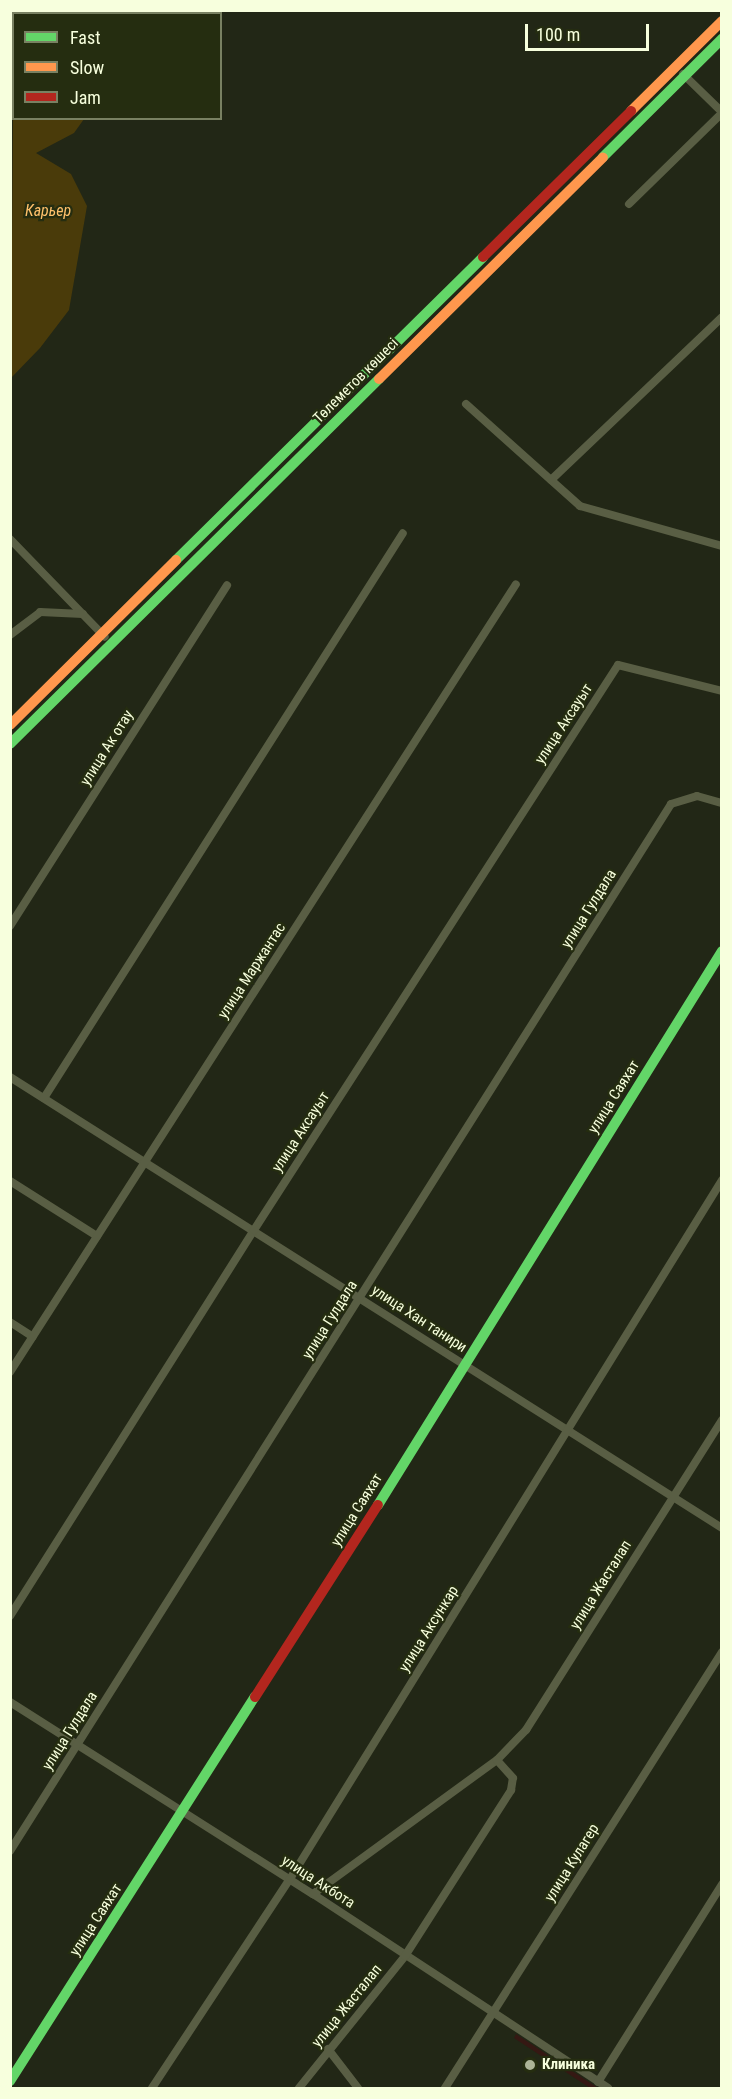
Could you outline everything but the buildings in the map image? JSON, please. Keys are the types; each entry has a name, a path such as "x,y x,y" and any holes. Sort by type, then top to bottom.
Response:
{"main road":[{"name":"Төлеметов көшесі","path":"10,725 722,21"},
{"name":"Төлеметов көшесі","path":"10,744 722,39"},
{"name":"улица Саяхат","path":"10,2081 466,1365 722,951"}],"street":[{"path":"629,204 722,112 675,66"},
{"path":"551,480 722,317"},
{"path":"466,404 580,506 722,546"},
{"path":"44,1098 403,533"},
{"path":"10,539 112,644"},
{"name":"улица Маржантас","path":"10,1372 516,584"},
{"name":"улица Ак отау","path":"10,926 227,585"},
{"path":"10,635 40,612 83,614"},
{"name":"улица Аксауыт","path":"10,1616 254,1230 618,665 722,691"},
{"name":"улица Гулдала","path":"10,1851 671,804 697,796 722,803"},
{"name":"улица Хан танири","path":"10,1077 722,1528"},
{"name":"улица Аксункар","path":"152,2088 290,1879 569,1431 722,1180"},
{"path":"10,1181 97,1236"},
{"path":"10,1322 33,1337"},
{"name":"улица Жасталап","path":"313,1893 497,1760 526,1730 722,1420"},
{"name":"улица Кулагер","path":"445,2088 722,1652"},
{"name":"улица Акбота","path":"10,1702 313,1893 492,2014 608,2088"},
{"name":"улица Жасталап","path":"299,2088 328,2049 405,1956 512,1790 513,1778 497,1760"},
{"path":"598,2082 722,1884"},
{"path":"328,2049 358,2088"}],"shaded area":[{"path":"516,2034 598,2088 590,2088 514,2038"}],"water":[{"path":"11,10 21,12 12,12 11,57"},
{"name":"Карьер","path":"13,120 83,120 74,133 36,153 71,174 87,206 69,310 40,348 11,378"}],"traffic: fast":[{"path":"603,157 722,39"},
{"path":"176,560 483,257"},
{"path":"10,744 379,379"},
{"path":"378,1505 722,951"},
{"path":"10,2081 255,1697"}],"traffic: slow":[{"path":"631,111 722,21"},
{"path":"379,379 603,157"},
{"path":"10,725 176,560"}],"traffic: jam":[{"path":"483,257 631,111"},
{"path":"255,1697 378,1505"}],"place":[{"name":"Клиника","path":"530,2065"}]}
